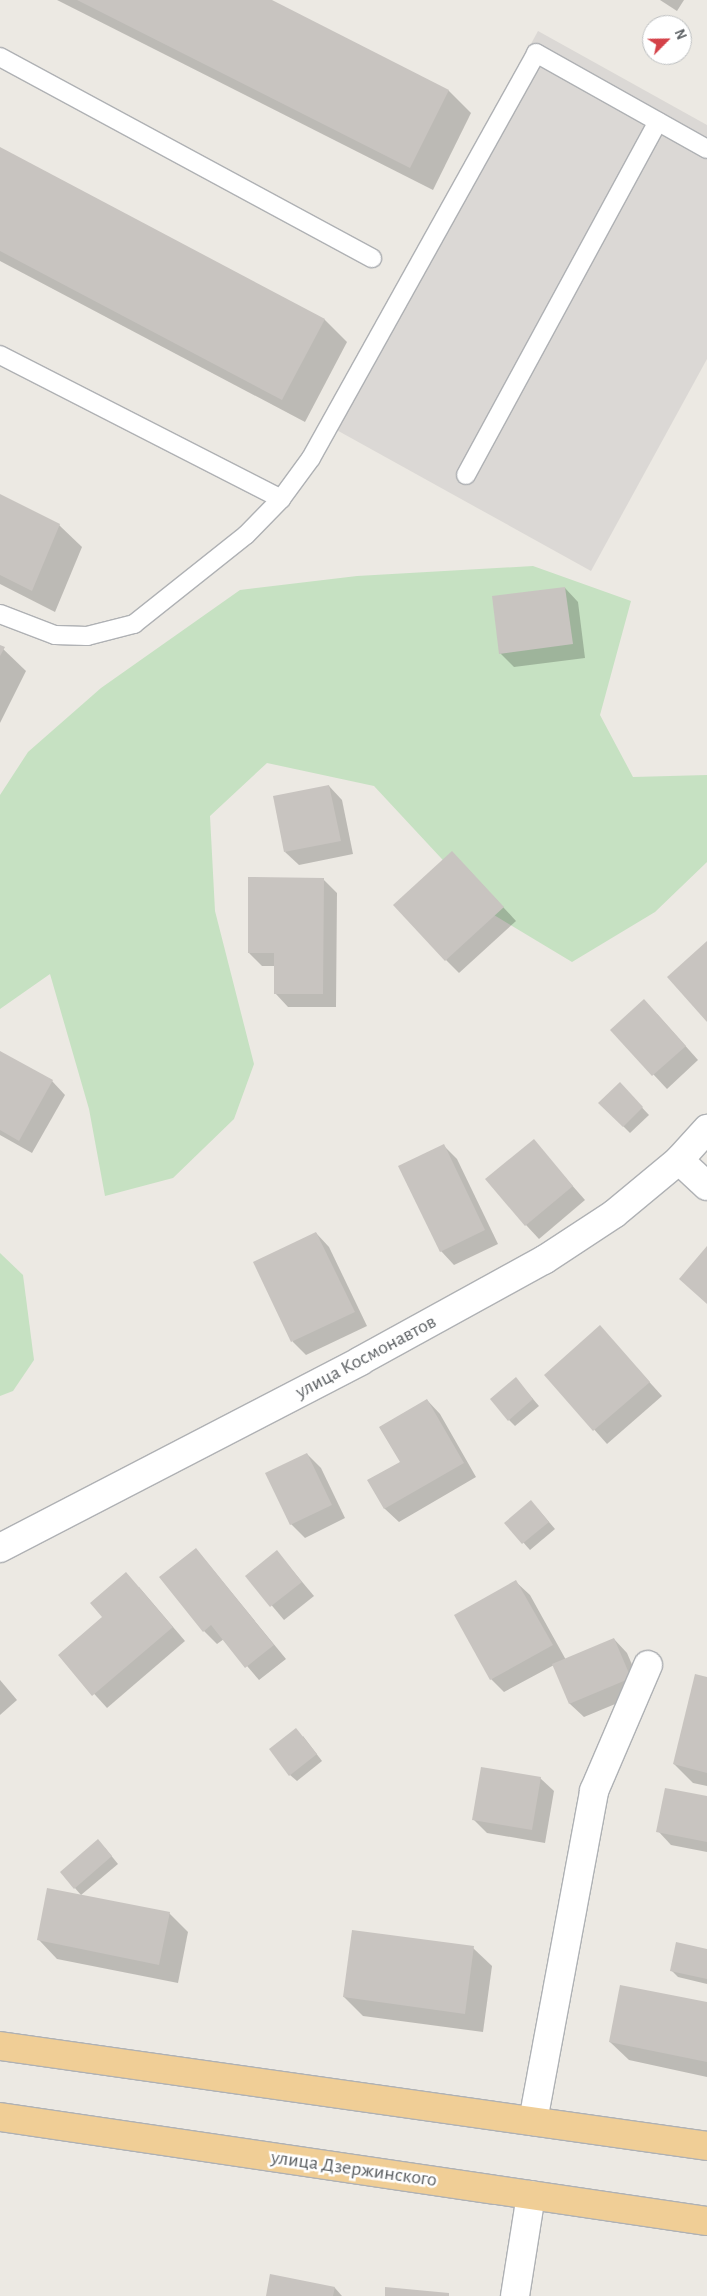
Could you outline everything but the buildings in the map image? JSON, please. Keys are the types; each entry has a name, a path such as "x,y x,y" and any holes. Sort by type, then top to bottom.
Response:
{"highway":[{"path":"0,2046 707,2146"},
{"name":"улица Дзержинского","path":"0,2117 707,2221"}],"street":[{"name":"улица Космонавтов","path":"0,1548 360,1361 544,1260 614,1214 679,1160 707,1129"},
{"path":"679,1160 707,1186"},
{"path":"533,2121 594,1791 648,1665"},
{"path":"515,2296 530,2195"}],"lane":[{"path":"0,614 55,635 87,636 134,624 246,535 281,498 311,458 536,54 707,149"},
{"path":"0,57 372,258"},
{"path":"466,475 658,122"},
{"path":"0,355 281,498"}],"shaded area":[{"path":"538,31 707,125 707,359 591,571 324,423"}],"green space":[{"path":"533,566 631,601 600,715 633,777 707,775 707,862 655,912 572,962 494,915 374,786 267,763 210,816 215,911 254,1064 234,1119 173,1178 105,1196 89,1109 50,974 0,1009 0,795 28,752 101,688 240,590 357,576"},
{"path":"0,1253 23,1275 34,1360 13,1391 0,1396"}]}
